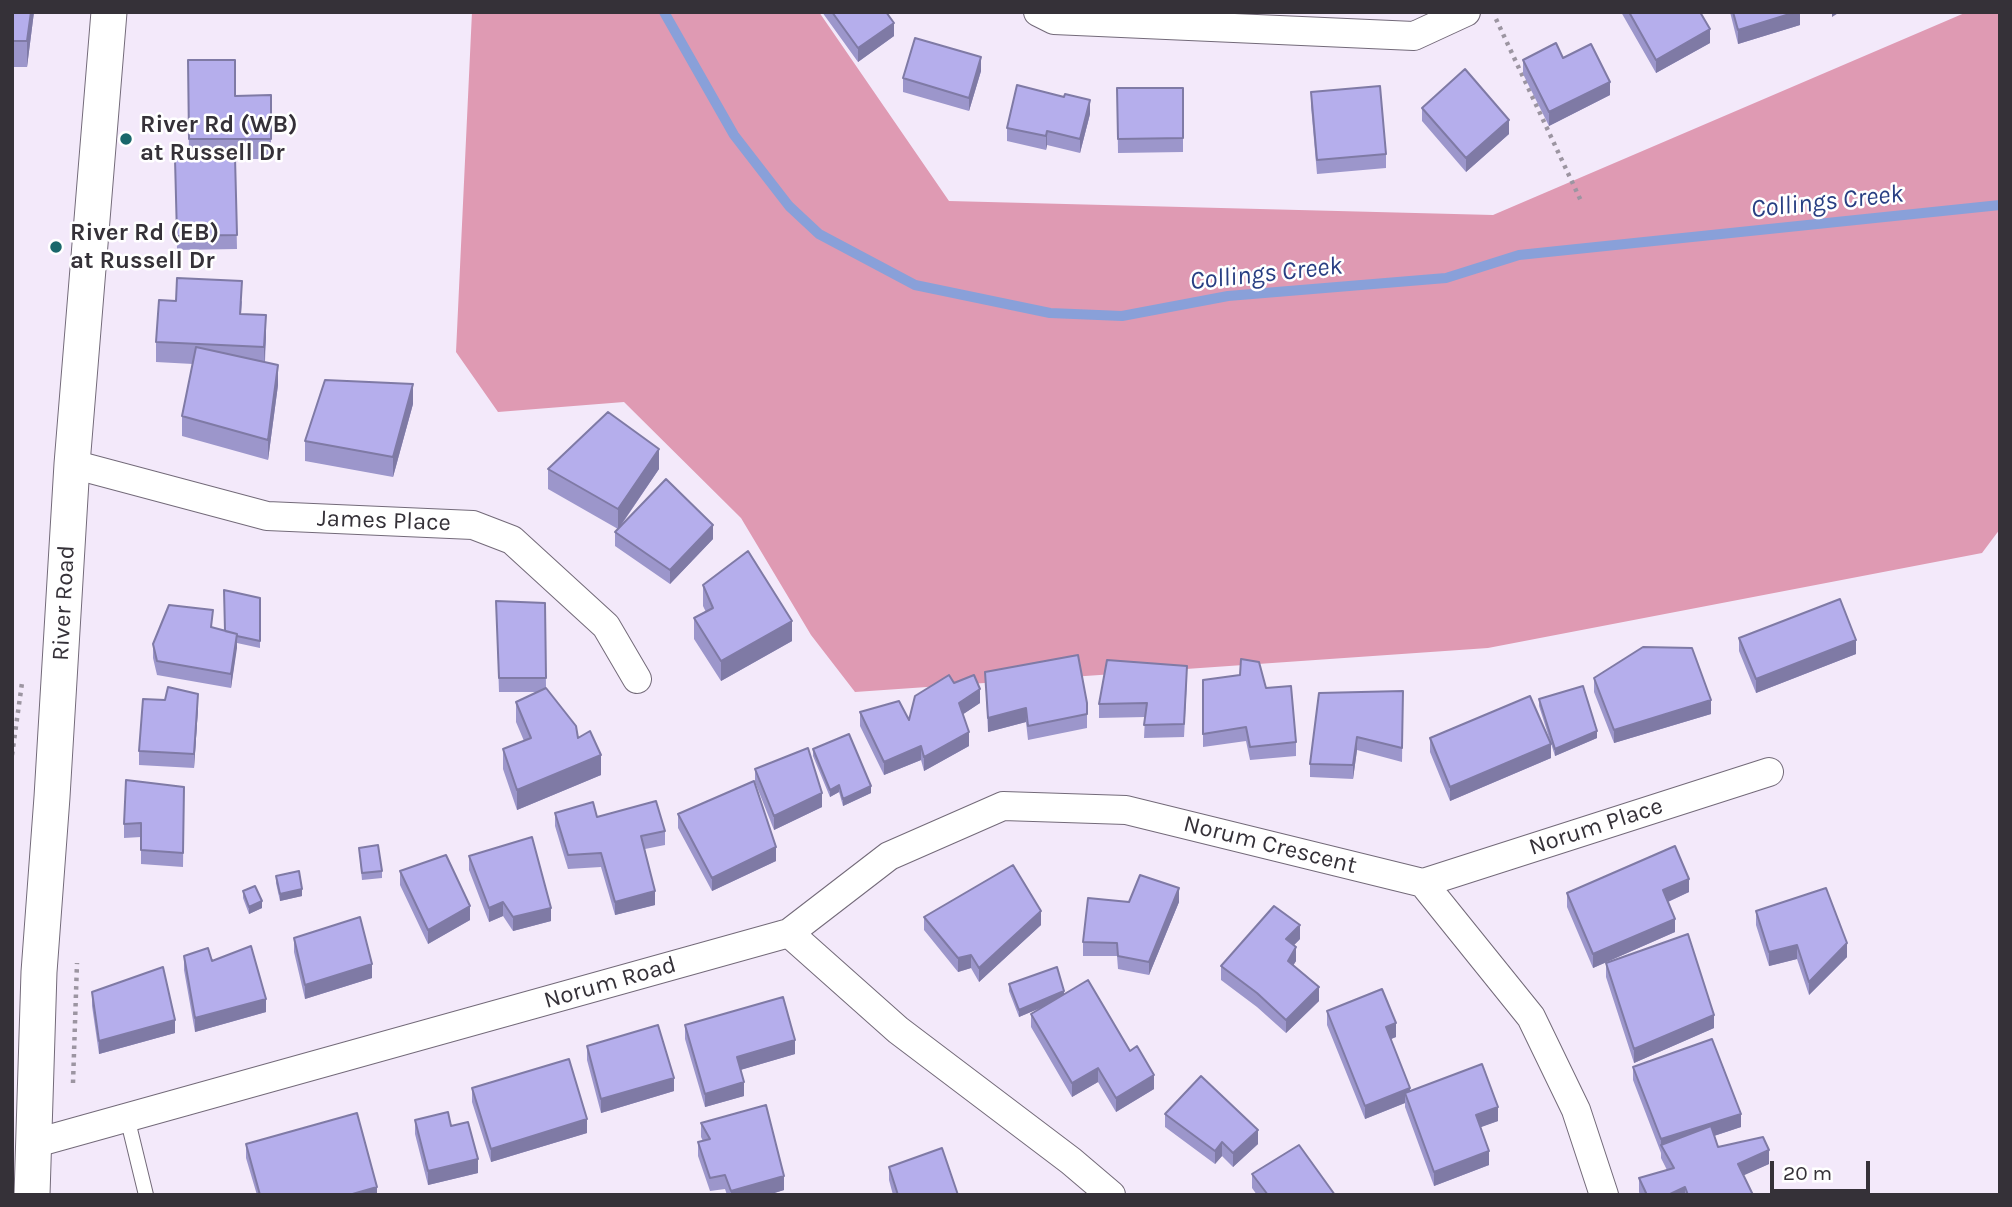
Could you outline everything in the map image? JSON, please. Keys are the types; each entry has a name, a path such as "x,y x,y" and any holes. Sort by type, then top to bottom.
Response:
{"street":[{"name":"River Road","path":"32,1195 26,976 52,797 72,464 108,12"},
{"path":"1038,12 1054,20 1414,36 1466,12"},
{"name":"James Place","path":"72,464 267,516 473,524 512,540 607,626 637,678"},
{"name":"Norum Place","path":"1423,883 1769,772"},
{"name":"Norum Crescent","path":"789,933 889,856 1003,806 1126,810 1423,883"},
{"path":"1423,883 1531,1017 1576,1110 1604,1195"},
{"path":"789,933 898,1030 1071,1161 1111,1195"},
{"name":"Norum Road","path":"32,1144 789,933"}],"lane":[{"path":"127,1118 146,1195"}],"path":[{"path":"1493,12 1581,201"}],"shaded area":[{"path":"472,12 819,12 949,201 1493,215 1967,12 2000,12 2000,529 1982,553 1488,648 855,692 811,635 741,518 624,402 498,412 456,352"}],"building":[{"path":"12,12 31,12 27,41 12,41"},
{"path":"832,12 886,12 894,23 858,48"},
{"path":"1629,12 1700,12 1710,29 1656,60"},
{"path":"1733,12 1796,12 1738,30"},
{"path":"915,38 981,57 969,98 903,78"},
{"path":"1556,43 1563,58 1591,44 1610,82 1549,112 1523,60"},
{"path":"188,60 235,60 235,96 271,95 271,139 189,139"},
{"path":"1465,69 1509,120 1466,158 1422,108"},
{"path":"1017,85 1064,97 1065,94 1090,100 1080,139 1047,131 1046,136 1007,128"},
{"path":"1380,86 1386,154 1317,160 1311,92"},
{"path":"1117,88 1183,88 1183,138 1118,139"},
{"path":"235,157 237,235 177,236 175,159"},
{"path":"177,278 242,281 240,314 266,315 264,347 156,342 159,300 176,301"},
{"path":"196,347 278,365 268,440 182,416"},
{"path":"325,380 413,384 393,457 305,441"},
{"path":"608,412 659,449 618,509 548,469"},
{"path":"666,479 713,525 670,570 615,532"},
{"path":"748,551 792,621 721,661 694,618 713,608 703,585"},
{"path":"224,590 260,598 260,641 225,631"},
{"path":"1840,599 1856,640 1756,679 1739,638"},
{"path":"496,601 545,603 546,678 499,678"},
{"path":"169,605 213,610 211,627 237,634 231,674 157,661 153,644"},
{"path":"1643,647 1692,648 1711,700 1614,730 1594,678"},
{"path":"1078,655 1087,714 1028,726 1026,708 988,718 985,672"},
{"path":"1241,659 1259,662 1266,688 1291,686 1296,742 1250,747 1246,727 1203,734 1203,680 1240,675"},
{"path":"1107,660 1187,666 1184,724 1144,725 1147,703 1099,704"},
{"path":"949,675 954,683 974,675 980,689 959,703 969,732 924,757 921,746 884,762 860,712 899,701 909,720 915,696"},
{"path":"1583,686 1597,731 1555,749 1539,699"},
{"path":"168,687 198,694 194,754 139,751 143,699 165,700"},
{"path":"546,688 576,726 578,738 590,731 601,755 517,790 503,749 531,738 516,702"},
{"path":"1403,691 1402,748 1357,737 1353,765 1310,764 1319,693"},
{"path":"1530,696 1551,744 1450,787 1430,738"},
{"path":"849,734 871,786 843,799 839,785 830,790 813,749"},
{"path":"808,748 822,793 774,816 755,769"},
{"path":"126,780 184,787 183,853 141,850 141,823 124,824"},
{"path":"754,781 776,847 712,878 678,814"},
{"path":"656,801 665,831 641,836 655,891 615,902 601,853 568,855 555,813 593,802 597,817"},
{"path":"532,837 551,908 513,917 503,902 489,908 469,856"},
{"path":"378,845 382,871 362,873 359,848"},
{"path":"1675,846 1689,879 1663,890 1675,919 1593,954 1567,893"},
{"path":"446,855 470,906 428,930 400,871"},
{"path":"1013,865 1041,911 979,968 971,955 958,958 924,917"},
{"path":"299,871 302,889 280,894 276,876"},
{"path":"1140,875 1179,888 1149,962 1118,956 1117,943 1083,942 1088,898 1129,902"},
{"path":"255,886 262,901 249,907 243,891"},
{"path":"1826,888 1847,943 1809,982 1797,945 1769,952 1756,911"},
{"path":"1274,906 1300,925 1286,939 1296,947 1288,961 1319,987 1286,1020 1257,993 1221,966"},
{"path":"360,917 372,964 305,985 294,938"},
{"path":"1688,934 1714,1015 1634,1049 1606,963"},
{"path":"251,946 266,999 195,1018 184,956 208,948 212,961"},
{"path":"163,967 175,1020 99,1041 92,992"},
{"path":"1057,967 1064,991 1019,1010 1009,984"},
{"path":"1088,980 1130,1051 1137,1046 1154,1075 1116,1098 1098,1068 1072,1083 1031,1014"},
{"path":"1382,989 1396,1023 1386,1027 1410,1088 1365,1106 1327,1011"},
{"path":"783,997 795,1040 737,1057 744,1082 705,1094 685,1025"},
{"path":"658,1025 674,1078 601,1099 587,1046"},
{"path":"1712,1039 1741,1114 1661,1139 1633,1067"},
{"path":"569,1059 587,1119 491,1149 472,1088"},
{"path":"1482,1064 1498,1107 1476,1115 1489,1151 1434,1172 1405,1093"},
{"path":"1201,1076 1258,1130 1233,1153 1222,1142 1215,1151 1165,1114"},
{"path":"766,1105 784,1176 731,1191 725,1175 710,1178 698,1142 710,1139 701,1123"},
{"path":"448,1112 451,1126 468,1122 478,1159 428,1171 415,1120"},
{"path":"357,1113 377,1187 349,1195 260,1195 246,1144"},
{"path":"1711,1126 1718,1147 1763,1137 1769,1150 1738,1164 1753,1195 1688,1195 1685,1187 1668,1195 1647,1195 1639,1178 1674,1168 1661,1145"},
{"path":"1299,1145 1335,1195 1268,1195 1252,1174"},
{"path":"942,1148 958,1195 898,1195 889,1167"}],"waterway":[{"name":"Collings Creek","path":"664,12 734,135 789,206 819,234 915,285 1050,313 1122,316 1228,296 1446,278 1519,255 2000,205"}],"place":[{"name":"River Rd (WB) at Russell Dr","path":"126,139"},
{"name":"River Rd (EB) at Russell Dr","path":"56,247"}]}
